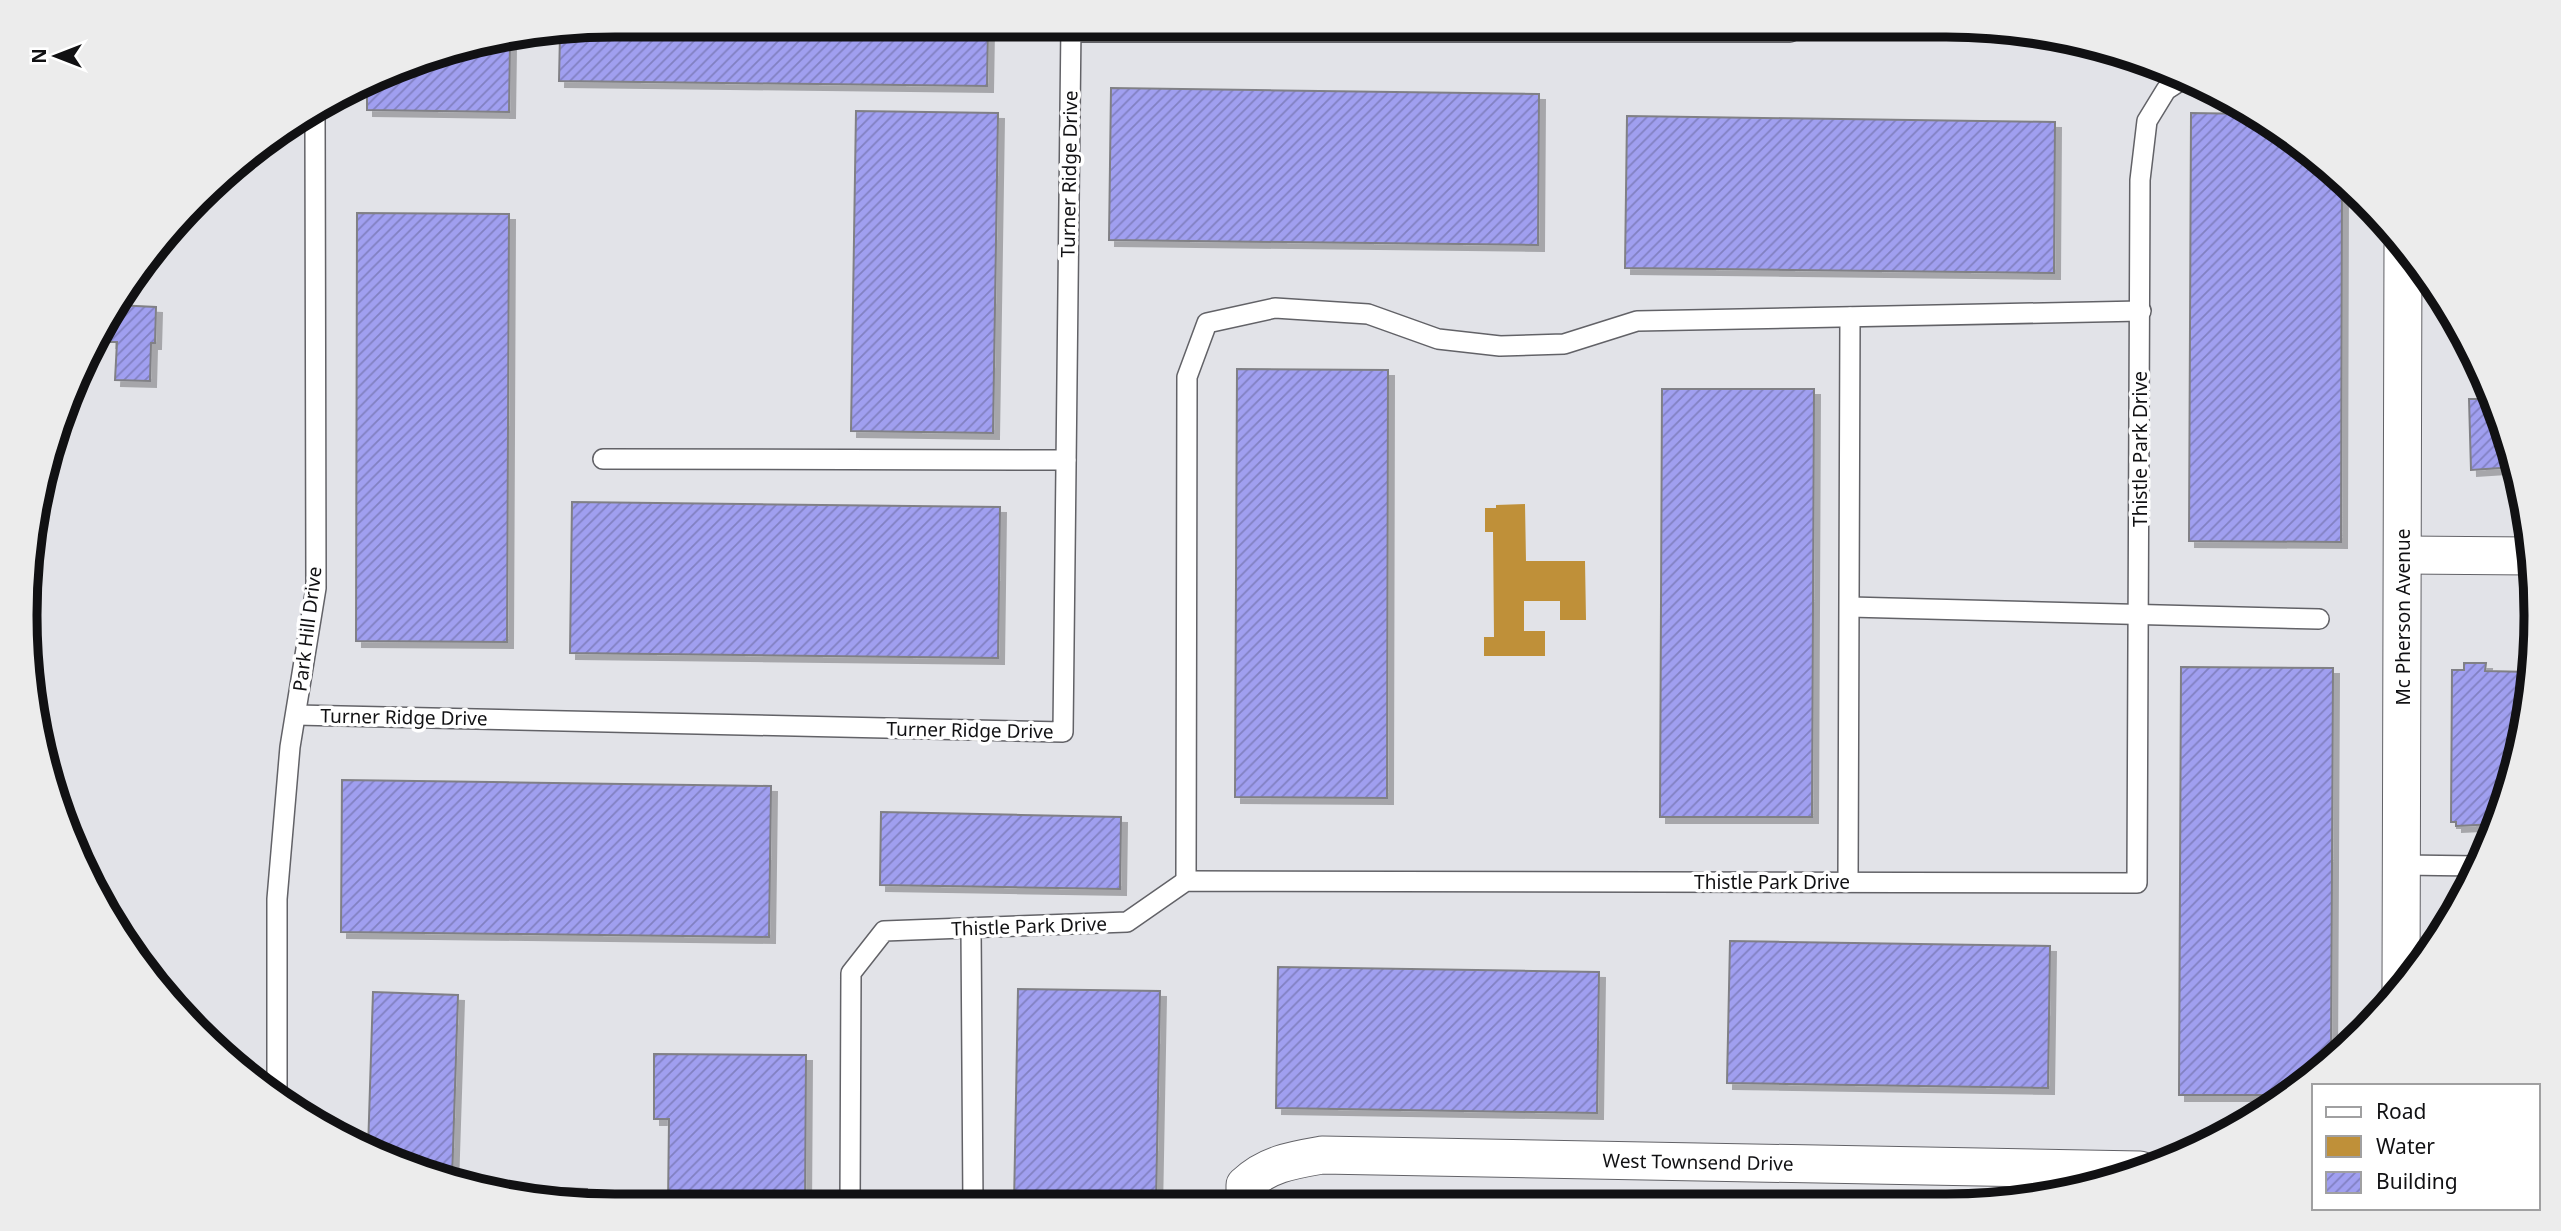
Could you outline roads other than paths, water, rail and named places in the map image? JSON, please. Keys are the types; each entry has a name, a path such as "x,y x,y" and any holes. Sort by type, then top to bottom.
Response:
{"street":[{"name":"Mc Pherson Avenue","path":"2401,973 2403,261"},
{"path":"2404,555 2521,556"},
{"name":"West Townsend Drive","path":"1251,1188 1286,1161 1322,1155 2113,1170"}],"lane":[{"name":"Turner Ridge Drive","path":"296,715 1063,732 1071,37"},
{"name":"Thistle Park Drive","path":"850,1194 851,973 884,931 1127,922 1186,881 2137,883 2140,180 2147,121 2166,90 2175,84"},
{"name":"Park Hill Drive","path":"277,1085 277,899 290,747 316,589 315,121"},
{"path":"1186,881 1187,377 1207,323 1276,308 1368,314 1438,339 1500,346 1564,344 1637,321 2141,311"},
{"path":"1848,882 1850,317"},
{"path":"603,459 1066,460"},
{"path":"1850,607 2319,619"},
{"path":"2402,865 2467,866"},
{"path":"971,928 973,1194"}],"water":[{"path":"1525,504 1526,561 1585,561 1586,620 1560,620 1560,601 1524,601 1524,631 1545,631 1545,656 1484,656 1484,637 1494,637 1493,532 1485,532 1485,508"}]}
